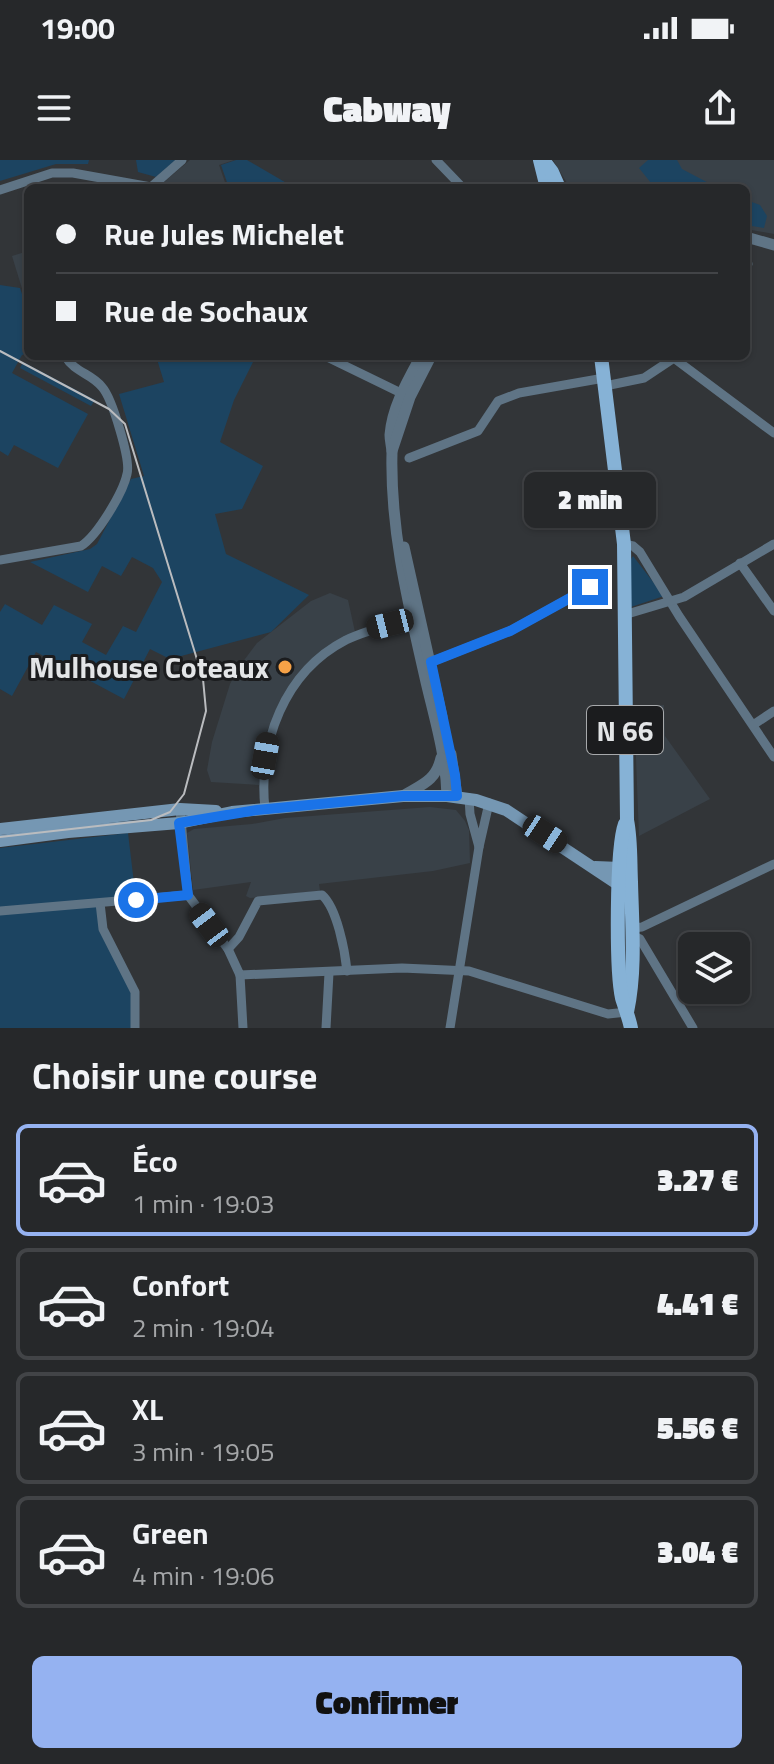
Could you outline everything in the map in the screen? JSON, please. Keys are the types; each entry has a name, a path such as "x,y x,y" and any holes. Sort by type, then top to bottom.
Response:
{"main road":[{"path":"541,160 546,184"},
{"path":"541,160 556,184"},
{"name":"N 66","path":"599,360 624,544 627,820 621,835 631,957"},
{"path":"0,841 179,823 265,809 403,796 458,797 489,803 519,817 595,867 623,877"},
{"path":"0,829 180,809 227,813"},
{"path":"628,936 622,997 631,1028"},
{"path":"627,1012 631,996 631,957"}],"street":[{"path":"155,184 182,160"},
{"path":"436,160 459,184"},
{"path":"0,190 52,173 73,173 130,184"},
{"path":"750,238 774,245"},
{"path":"0,560 81,546 89,541 128,472 126,453 107,393 100,384 71,367 67,360"},
{"path":"333,360 406,395"},
{"path":"419,360 406,395 392,451 390,484 396,523 409,563 441,745 458,797 470,814 479,847"},
{"path":"406,395 428,360"},
{"path":"409,458 478,431 498,401 519,393 644,378 671,360"},
{"path":"680,360 774,433"},
{"path":"624,544 640,552 774,757"},
{"path":"624,615 684,597 774,544"},
{"path":"740,563 774,611"},
{"path":"431,662 510,631 590,587"},
{"path":"417,618 431,662 458,797"},
{"path":"265,809 263,787 268,740 277,714 298,681 322,656 345,641 373,629 417,618"},
{"path":"753,725 774,711"},
{"path":"403,796 436,775 441,745"},
{"path":"450,1028 489,803"},
{"path":"180,809 188,895 228,949 240,975 243,1028"},
{"path":"628,936 774,864"},
{"path":"0,911 188,895"},
{"path":"228,949 239,937 258,901 322,895 328,901 344,948 347,971"},
{"path":"100,903 103,929 135,992 135,1028"},
{"path":"628,936 640,939 693,1028"},
{"path":"631,957 652,961"},
{"path":"240,975 402,968 459,971 608,1014 627,1012"},
{"path":"326,1028 329,973"}],"shaded area":[{"path":"0,160 89,160 88,164 56,164 0,181"},
{"path":"136,160 176,160 156,177 138,172"},
{"path":"190,160 234,160 219,165 226,184 162,184"},
{"path":"247,160 288,184 228,184 221,165"},
{"path":"553,160 774,160 774,234 750,230 750,184 568,184"},
{"path":"648,160 677,160 682,169 710,184 652,184 639,168"},
{"path":"750,201 760,205 767,216 764,228 750,226"},
{"path":"24,252 24,295 12,256"},
{"path":"0,285 20,288 24,300 24,354 12,373 88,414 58,468 14,445 8,456 0,451"},
{"path":"157,360 254,360 234,400 220,442 263,466 242,509 215,514 226,554 309,595 271,632 170,659 150,649 124,699 36,652 12,696 0,689 0,612 5,604 42,625 54,605 92,624 82,642 106,655 123,626 136,632 162,582 153,568 132,557 121,576 102,566 88,592 30,562 90,549 97,544 131,479 144,476 119,394 164,382"},
{"path":"23,362 95,400 91,406 20,368"},
{"path":"633,556 664,596 631,607 631,559"},
{"path":"330,593 348,600 355,632 287,690 266,733 259,785 211,782 207,770 212,742 230,684 239,667 257,643 311,601"},
{"path":"664,705 665,736 710,799 639,836 634,707"},
{"path":"430,807 456,810 465,821 469,830 470,863 433,871 319,884 320,891 250,898 246,896 251,882 193,890 187,833 194,829 285,818"},
{"path":"128,833 136,900 101,903 103,929 132,982 135,1028 0,1028 0,848"}],"tram line":[{"path":"0,351 109,409 125,424 203,679 206,711 184,794 170,812 151,820 0,837"}],"place":[{"name":"Mulhouse Coteaux","path":"285,667"}],"route":[{"path":"136,900 188,895 179,823 257,810 403,796 457,796 431,662 510,631 590,587"}]}
